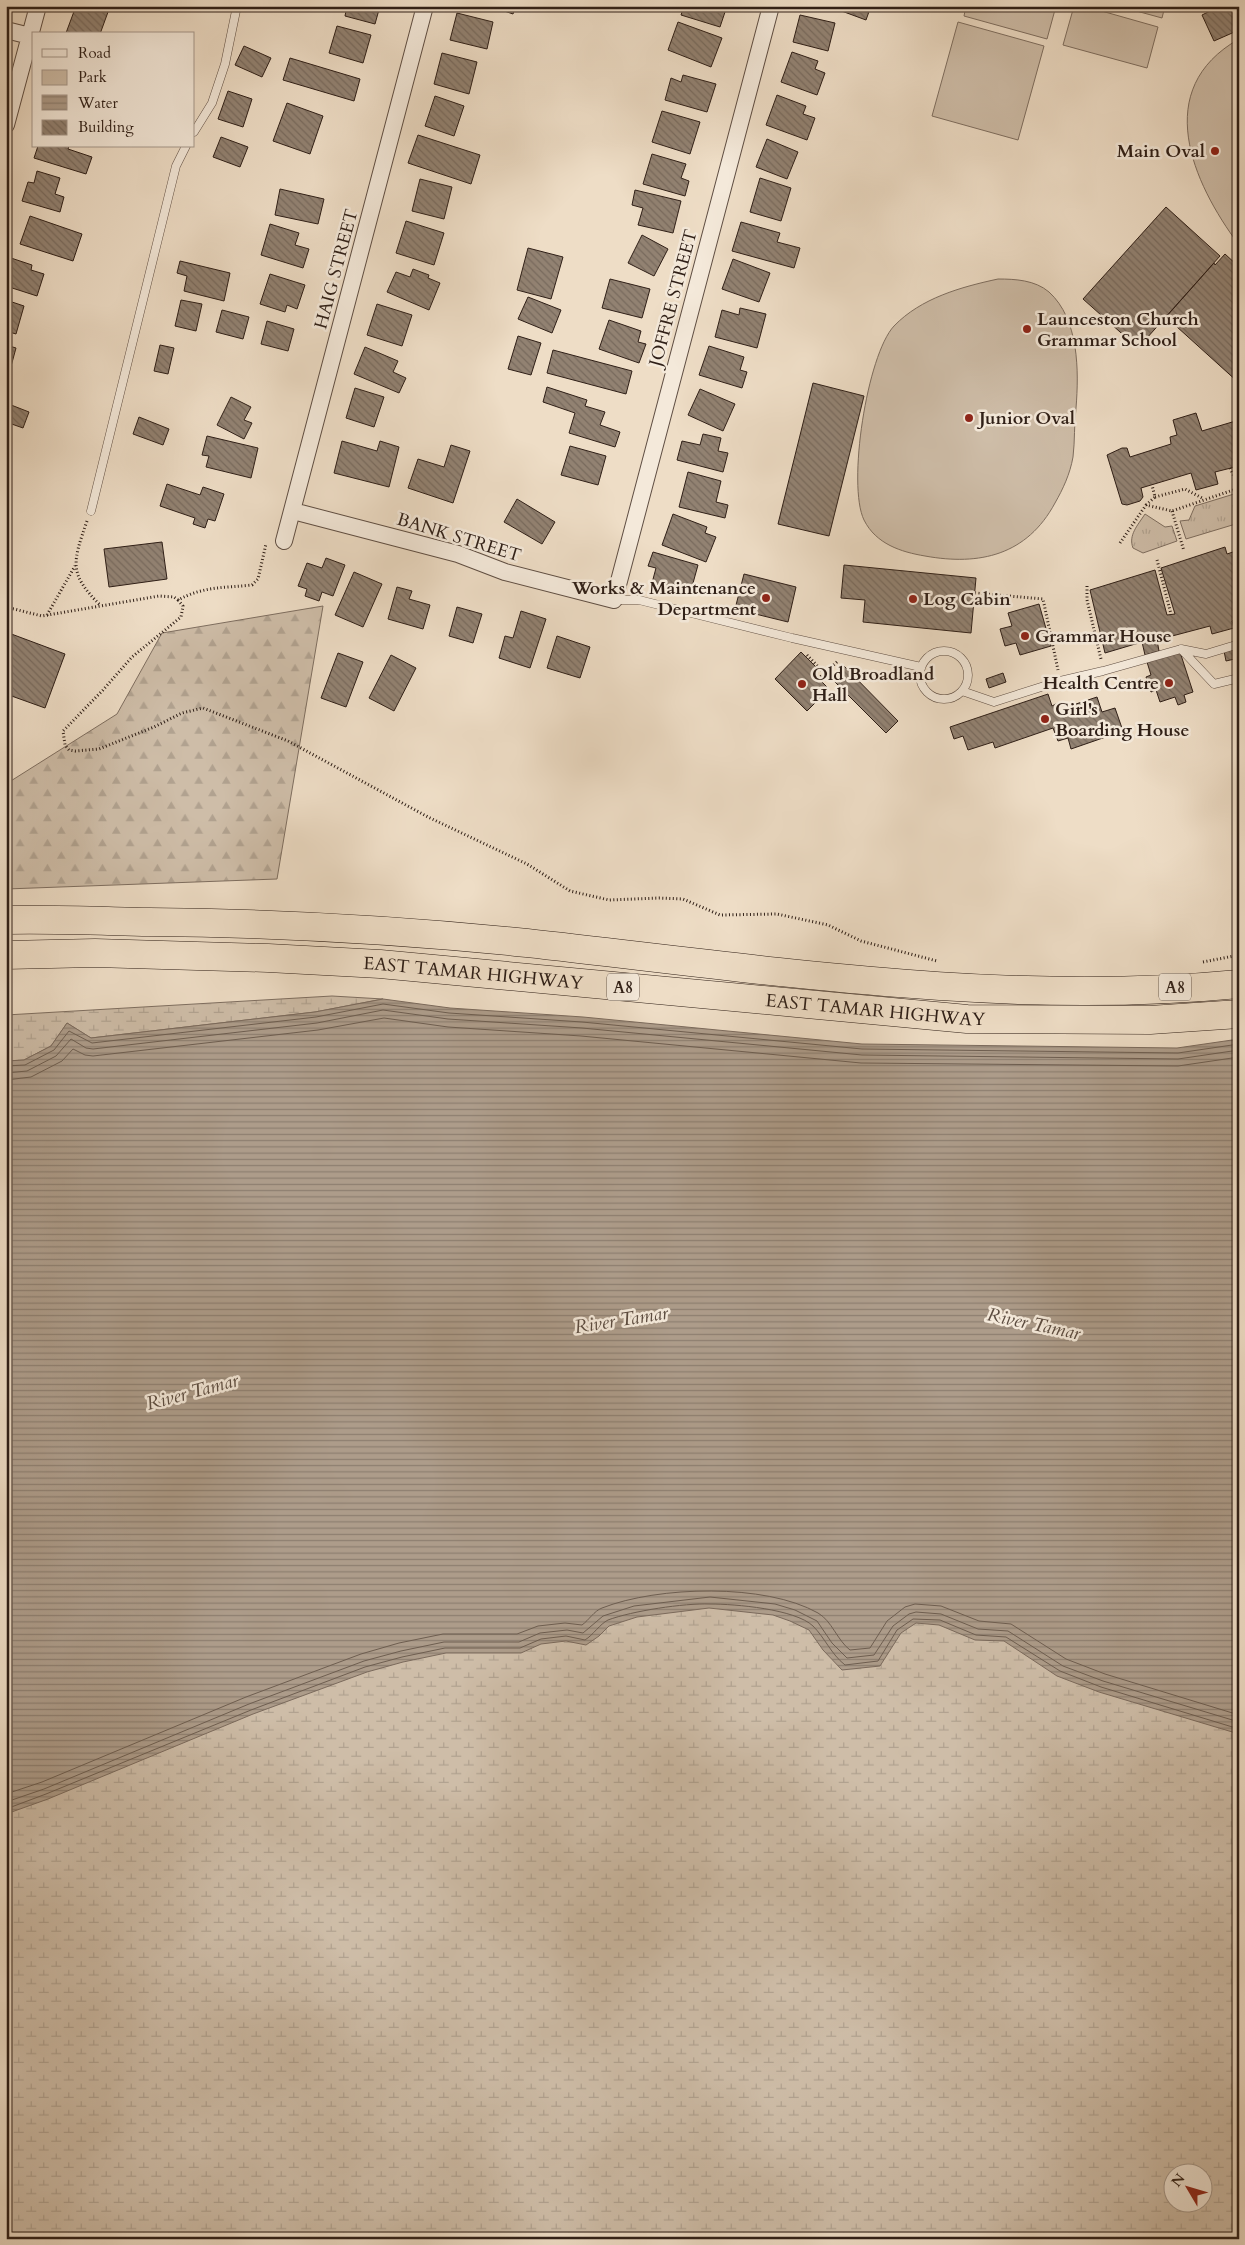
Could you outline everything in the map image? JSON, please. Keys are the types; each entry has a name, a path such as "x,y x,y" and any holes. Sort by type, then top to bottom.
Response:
{"highway":[{"name":"EAST TAMAR HIGHWAY","path":"6,920 270,923 523,943 758,970 1029,992 1237,984"},
{"name":"EAST TAMAR HIGHWAY","path":"6,955 95,953 268,958 380,964 967,1019 1150,1020 1239,1014"}],"street":[{"path":"6,125 38,6"},
{"name":"HAIG STREET","path":"276,539 293,511 425,6"},
{"name":"JOFFRE STREET","path":"614,600 770,6"},
{"path":"6,30 30,36"},
{"name":"BANK STREET","path":"293,511 458,554 504,572 614,600"}],"lane":[{"path":"195,130 212,104 225,64 237,6"},
{"path":"91,512 176,166 185,148"},
{"path":"614,600 639,600 847,651 921,667"},
{"path":"962,691 994,702 1060,681 1103,672 1181,649 1206,654 1239,644"},
{"path":"1181,649 1214,684 1239,678"},
{"path":"938,652 952,653 964,662 968,677 962,691 956,696 942,700 928,694 920,682 921,667 930,655 938,652"}],"path":[{"path":"1146,505 1172,511 1239,488 1230,468"},
{"path":"1152,485 1155,497"},
{"path":"1120,543 1146,505 1155,497 1185,489 1204,499"},
{"path":"1172,511 1184,551"},
{"path":"91,512 79,545 76,571 82,585 101,605"},
{"path":"178,600 203,589 252,585 258,580 276,539"},
{"path":"1157,560 1171,614"},
{"path":"46,615 76,563"},
{"path":"1087,586 1087,600 1103,672"},
{"path":"975,593 1043,599 1060,681"},
{"path":"6,607 31,614 46,615 159,596 174,597 183,606 181,617 132,656 103,690 63,731 64,745 69,750 84,752 98,749 182,714 203,708 288,741 428,817 527,864 570,891 609,900 683,899 720,915 777,914 828,925 861,941 938,961"},
{"path":"818,679 847,651"},
{"path":"1201,962 1239,955"}],"green space":[{"path":"966,6 1056,6 1047,39 964,16"},
{"path":"1074,6 1084,6 1158,27 1147,68 1063,45"},
{"path":"1118,6 1165,6 1162,18"},
{"path":"958,22 1044,46 1018,140 932,116"},
{"name":"Main Oval","path":"1239,39 1239,245 1207,193 1195,165 1188,137 1188,110 1195,83 1212,60"},
{"name":"Junior Oval","path":"998,279 1025,281 1038,285 1049,292 1059,303 1072,331 1077,362 1077,394 1073,457 1068,475 1058,498 1044,521 1031,535 1000,553 965,559 945,559 916,554 890,546 875,535 864,520 859,503 858,479 862,421 868,391 884,341 894,326 916,308 956,290"},
{"path":"1234,494 1239,508 1239,523 1186,539 1180,521 1189,520 1195,506"},
{"path":"1145,514 1165,527 1172,526 1177,541 1143,553 1133,548 1133,534"},
{"path":"323,606 277,879 6,889 6,784 117,714 162,633"},
{"path":"332,996 383,999 315,1012 91,1038 67,1023 51,1046 24,1060 6,1061 6,1015"},
{"path":"1239,1480 1239,2239 6,2239 6,1770 651,1534"}],"water":[{"name":"River Tamar","path":"383,999 450,1008 583,1017 862,1044 1177,1048 1239,1039 1239,1734 1099,1692 1057,1676 1004,1641 975,1640 939,1625 916,1623 901,1633 880,1666 842,1670 823,1650 809,1630 790,1621 773,1615 709,1608 637,1617 609,1626 586,1645 566,1641 541,1644 521,1653 446,1653 367,1672 253,1714 48,1799 6,1814 6,1061 24,1060 51,1046 67,1023 91,1038 315,1012"}],"building":[{"path":"76,6 93,6 108,12 101,32 66,32"},
{"path":"347,6 380,6 375,24 345,16"},
{"path":"490,6 516,6 513,14"},
{"path":"684,6 727,6 720,27 681,15"},
{"path":"828,6 871,6 866,20"},
{"path":"1220,6 1239,6 1239,30 1214,41 1202,15"},
{"path":"457,13 493,22 487,49 450,40"},
{"path":"800,15 835,23 828,51 793,42"},
{"path":"678,22 722,38 711,67 668,50"},
{"path":"337,26 371,35 363,63 329,53"},
{"path":"244,46 271,58 262,77 235,65"},
{"path":"792,52 818,61 815,69 825,73 817,95 781,82"},
{"path":"442,53 477,62 469,94 434,84"},
{"path":"290,58 360,79 354,101 283,80"},
{"path":"683,75 716,84 707,112 665,100 671,78 681,82"},
{"path":"228,91 252,99 243,127 218,119"},
{"path":"777,95 806,106 803,114 815,118 807,140 766,125"},
{"path":"435,96 464,106 454,136 425,126"},
{"path":"287,103 323,116 310,154 273,141"},
{"path":"662,111 700,122 690,154 652,142"},
{"path":"418,135 480,155 471,184 408,163"},
{"path":"221,137 248,147 240,167 213,157"},
{"path":"767,139 798,152 787,179 756,167"},
{"path":"37,148 68,148 92,157 86,174 34,158"},
{"path":"652,154 686,164 681,178 689,181 685,196 643,184"},
{"path":"37,171 60,178 55,194 64,197 60,212 22,201 28,182 34,183"},
{"path":"760,178 791,188 781,221 750,212"},
{"path":"420,179 452,187 444,219 412,211"},
{"path":"280,189 324,199 318,224 275,215"},
{"path":"635,190 681,201 673,233 638,225 643,208 632,205"},
{"path":"1166,207 1220,256 1138,348 1083,299"},
{"path":"30,216 82,234 73,261 20,244"},
{"path":"406,221 444,233 434,265 396,253"},
{"path":"741,222 780,233 777,242 800,248 794,268 732,251"},
{"path":"270,224 299,233 295,245 309,249 303,268 261,255"},
{"path":"642,235 668,249 654,276 628,263"},
{"path":"528,248 563,257 551,299 517,290"},
{"path":"1225,254 1238,266 1236,269 1239,271 1239,383 1166,317 1214,263 1215,265"},
{"path":"11,258 32,265 31,270 44,274 37,296 6,286 6,272"},
{"path":"733,259 770,273 759,302 722,289"},
{"path":"180,261 230,273 224,301 184,291 187,276 177,273"},
{"path":"413,269 429,275 428,278 440,283 429,310 387,292 396,272 410,277"},
{"path":"270,274 305,285 297,309 287,305 285,312 260,304"},
{"path":"610,279 650,289 642,318 602,308"},
{"path":"528,297 561,310 552,333 518,319"},
{"path":"6,300 24,306 16,334 6,331"},
{"path":"181,300 202,304 196,331 175,326"},
{"path":"377,304 412,315 402,346 367,335"},
{"path":"740,308 766,314 757,348 715,337 722,310 739,315"},
{"path":"222,310 249,317 243,339 216,332"},
{"path":"609,320 641,331 638,342 646,344 639,363 599,349"},
{"path":"267,321 294,329 288,351 261,344"},
{"path":"518,336 541,343 531,375 508,369"},
{"path":"6,345 16,348 10,370 6,370"},
{"path":"160,345 174,348 168,374 154,371"},
{"path":"709,346 744,357 740,370 747,372 742,388 699,375"},
{"path":"365,347 398,361 393,372 406,378 399,393 354,374"},
{"path":"553,350 632,371 626,394 547,373"},
{"path":"813,383 864,396 829,536 778,524"},
{"path":"547,387 587,400 585,406 605,412 600,425 620,432 615,447 569,433 575,413 543,402"},
{"path":"355,388 384,397 374,427 346,418"},
{"path":"700,389 735,404 723,431 688,415"},
{"path":"231,397 251,407 244,420 252,423 244,439 217,425"},
{"path":"6,403 29,412 23,428 6,422"},
{"path":"1196,413 1202,431 1239,420 1239,466 1215,472 1218,484 1196,490 1191,473 1141,488 1143,497 1140,501 1127,505 1122,504 1107,455 1122,448 1127,448 1130,457 1171,444 1170,437 1177,435 1173,420"},
{"path":"139,417 169,429 163,445 133,434"},
{"path":"703,434 721,438 718,451 728,453 723,472 677,460 682,441 700,445"},
{"path":"207,436 258,448 251,478 206,467 209,456 202,455"},
{"path":"342,441 377,451 380,441 399,447 389,487 334,473"},
{"path":"451,445 470,451 453,503 408,488 418,459 444,467"},
{"path":"570,446 606,456 598,485 561,475"},
{"path":"688,472 721,481 716,502 728,505 725,518 679,507"},
{"path":"167,484 200,495 203,487 224,494 215,521 208,519 205,528 193,524 195,518 160,506"},
{"path":"517,499 555,522 542,544 504,522"},
{"path":"673,514 707,527 705,533 716,537 706,562 662,545"},
{"path":"162,542 167,579 109,587 104,549"},
{"path":"1225,547 1227,554 1239,550 1239,618 1232,621 1234,628 1212,634 1210,626 1157,640 1159,651 1145,655 1142,642 1105,653 1090,590 1155,570 1167,615 1175,614 1161,568"},
{"path":"653,552 698,565 690,594 652,583 656,568 648,566"},
{"path":"326,558 345,565 333,596 322,592 319,601 305,596 307,589 298,586 307,563 322,568"},
{"name":"Log Cabin","path":"844,565 976,578 971,633 863,622 865,600 841,598"},
{"path":"354,572 382,584 363,627 335,615"},
{"name":"Works & Maintenance Department","path":"744,574 796,587 788,622 735,609"},
{"path":"397,587 412,591 409,599 430,605 423,629 388,619"},
{"name":"Grammar House","path":"1039,604 1051,646 1020,655 1016,643 1005,646 1000,629 1012,626 1008,613"},
{"path":"457,607 482,614 473,643 449,636"},
{"path":"521,611 546,619 530,668 499,658 505,636 513,638"},
{"path":"6,632 65,654 45,708 6,694"},
{"path":"557,636 590,647 580,678 547,668"},
{"path":"1239,649 1239,658 1226,661 1224,651"},
{"name":"Old Broadland Hall","path":"801,652 818,669 813,673 829,689 807,711 775,679"},
{"name":"Health Centre","path":"1180,652 1193,692 1184,695 1186,702 1178,705 1175,697 1160,702 1156,690 1151,692 1146,677 1151,675 1147,662"},
{"path":"338,653 363,662 346,707 321,698"},
{"path":"391,655 416,668 394,711 369,698"},
{"path":"843,665 898,721 886,733 830,677"},
{"path":"1003,673 1006,682 989,688 986,679"},
{"name":"Girl's Boarding House","path":"1048,694 1052,706 1058,703 1061,709 1097,697 1102,712 1115,708 1123,731 1071,749 1068,738 1058,741 1053,728 995,748 993,742 968,750 963,736 954,739 950,727"}],"place":[{"name":"Main Oval","path":"1215,151"},
{"name":"Launceston Church Grammar School","path":"1027,329"},
{"name":"Junior Oval","path":"969,418"},
{"name":"Works & Maintenance Department","path":"766,598"},
{"name":"Log Cabin","path":"913,599"},
{"name":"Grammar House","path":"1025,636"},
{"name":"Health Centre","path":"1169,683"},
{"name":"Old Broadland Hall","path":"802,684"},
{"name":"Girl's Boarding House","path":"1045,719"}]}
